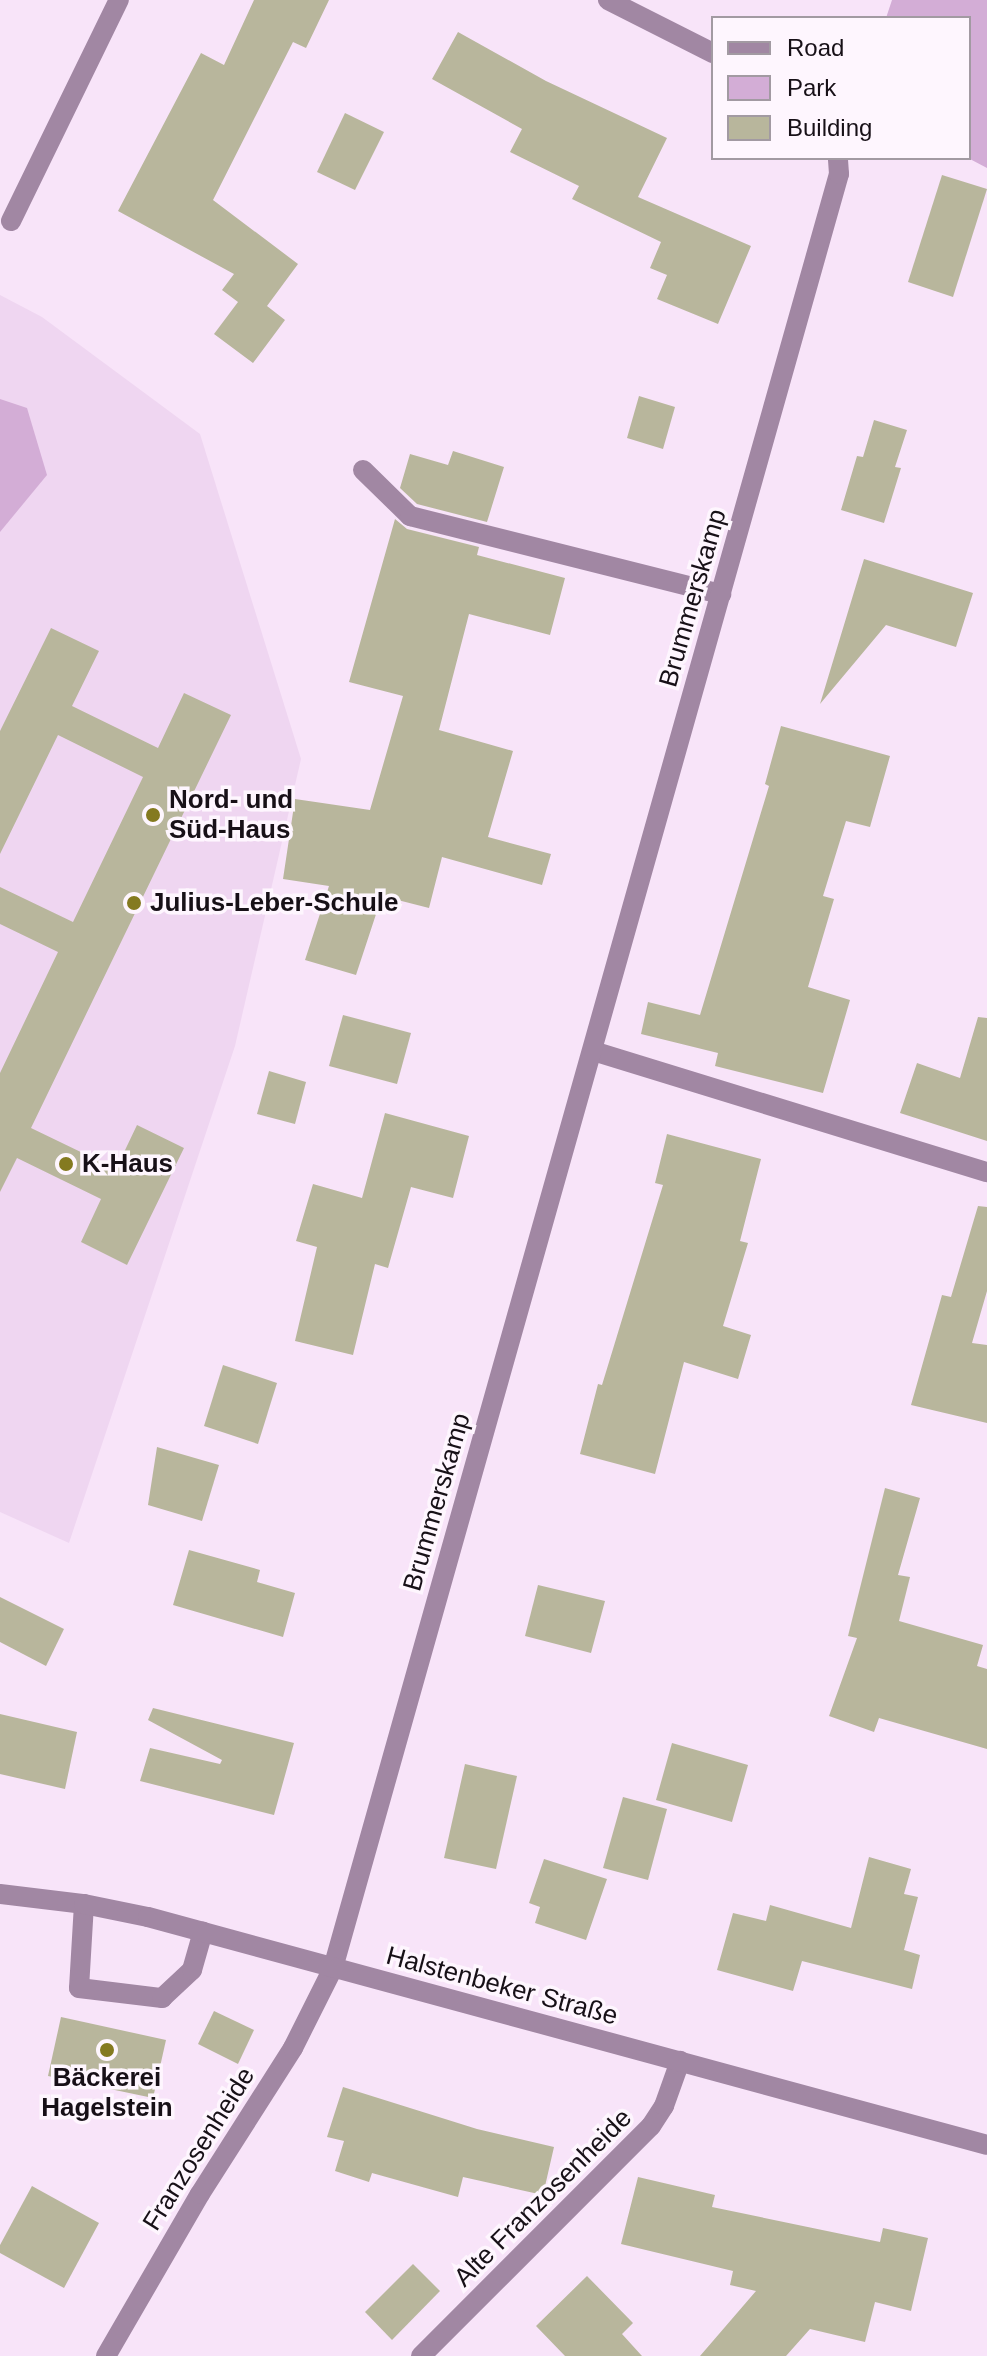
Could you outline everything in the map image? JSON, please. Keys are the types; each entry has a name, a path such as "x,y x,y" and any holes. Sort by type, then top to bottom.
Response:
{"street":[{"path":"11,221 119,0"},
{"path":"608,0 711,52"},
{"name":"Brummerskamp","path":"333,1968 839,174 838,160"},
{"path":"363,470 410,516 721,594"},
{"path":"593,1051 987,1172"},
{"name":"Halstenbeker Straße","path":"0,1894 84,1904 203,1932 987,2145"},
{"path":"84,1904 79,1988 162,1998 192,1970 203,1932"},
{"name":"Franzosenheide","path":"106,2356 200,2194 293,2048 333,1968"},
{"name":"Alte Franzosenheide","path":"421,2356 651,2126 664,2106 680,2061"}],"shaded area":[{"name":"Julius-Leber-Schule","path":"0,295 42,317 200,434 301,759 235,1046 69,1543 0,1512"}],"green space":[{"path":"892,0 987,0 987,168 971,160 971,16 887,16"},
{"path":"0,399 27,408 47,475 0,532"}],"building":[{"path":"254,0 329,0 306,48 293,42 213,200 298,264 267,306 285,320 253,363 214,334 238,302 222,290 234,274 118,211 201,53 224,65"},
{"path":"458,32 546,81 667,138 638,197 751,246 718,324 657,299 667,275 650,268 661,242 572,199 579,186 510,152 522,129 432,79"},
{"path":"345,113 384,132 355,190 317,172"},
{"path":"942,175 987,189 953,297 908,282"},
{"path":"639,396 675,407 663,449 627,438"},
{"path":"874,420 907,430 895,467 901,468 884,523 841,510 857,456 863,457"},
{"path":"453,451 504,467 487,522 417,504 400,488 410,454 448,465"},
{"path":"395,519 407,529 479,547 477,555 565,578 550,635 469,614 439,730 513,751 488,837 551,854 542,885 442,857 429,908 382,896 356,975 305,960 329,886 283,879 295,799 370,810 403,696 349,682"},
{"path":"864,559 973,593 956,647 886,625 820,704"},
{"name":"Nord- und Süd-Haus","path":"51,628 99,651 72,706 158,748 184,693 231,715 31,1128 116,1169 137,1125 184,1148 127,1265 81,1242 101,1199 17,1158 0,1192 0,1073 58,952 0,924 0,887 73,922 143,777 58,735 0,854 0,731"},
{"path":"781,726 890,756 870,827 846,821 823,896 834,899 808,987 850,1000 823,1093 715,1066 718,1053 641,1034 648,1002 700,1015 769,786 765,784"},
{"path":"343,1015 411,1033 397,1084 329,1066"},
{"path":"978,1017 987,1018 987,1141 900,1113 917,1063 960,1078"},
{"path":"269,1071 306,1082 295,1124 257,1114"},
{"path":"385,1113 469,1136 453,1198 411,1187 388,1268 375,1264 353,1355 295,1341 317,1247 296,1241 313,1184 362,1198"},
{"path":"667,1134 761,1159 740,1241 748,1243 723,1326 751,1335 738,1379 684,1362 655,1474 580,1454 598,1384 602,1385 663,1185 655,1183"},
{"path":"978,1206 987,1207 987,1291 972,1343 987,1345 987,1423 911,1405 942,1295 951,1297"},
{"path":"223,1365 277,1383 258,1444 204,1426"},
{"path":"157,1447 219,1465 202,1521 148,1505"},
{"path":"885,1488 920,1498 898,1575 910,1577 899,1621 983,1645 977,1666 987,1669 987,1749 879,1718 874,1732 829,1716 857,1638 848,1636"},
{"path":"189,1550 260,1570 257,1582 295,1593 283,1637 173,1605"},
{"path":"538,1585 605,1601 591,1653 525,1636"},
{"path":"0,1597 64,1629 46,1666 0,1642"},
{"path":"153,1708 294,1743 274,1815 140,1781 150,1748 220,1764 222,1760 148,1720"},
{"path":"0,1714 77,1732 65,1789 0,1774"},
{"path":"672,1743 748,1765 732,1822 656,1800"},
{"path":"465,1764 517,1776 496,1869 444,1858"},
{"path":"623,1797 667,1809 648,1880 603,1868"},
{"path":"869,1857 911,1869 904,1894 918,1897 904,1950 920,1955 912,1989 802,1961 793,1991 717,1970 733,1913 766,1921 770,1905 851,1928"},
{"path":"544,1859 607,1879 586,1940 535,1923 540,1907 529,1903"},
{"path":"214,2011 254,2030 238,2064 198,2044"},
{"path":"61,2017 166,2040 153,2098 48,2076"},
{"path":"343,2087 477,2129 554,2147 543,2195 463,2177 458,2197 372,2173 369,2182 335,2171 344,2141 327,2137"},
{"path":"638,2177 715,2195 712,2207 880,2242 883,2228 928,2238 911,2311 875,2302 865,2342 810,2329 786,2356 700,2356 756,2291 730,2285 733,2271 621,2244"},
{"path":"32,2186 99,2223 64,2288 0,2253 0,2245"},
{"path":"413,2264 440,2291 392,2340 365,2312"},
{"path":"587,2276 633,2323 622,2334 642,2356 565,2356 536,2326"}],"place":[{"name":"Nord- und Süd-Haus","path":"153,815"},
{"name":"Julius-Leber-Schule","path":"134,903"},
{"name":"K-Haus","path":"66,1164"},
{"name":"Bäckerei Hagelstein","path":"107,2050"}]}
